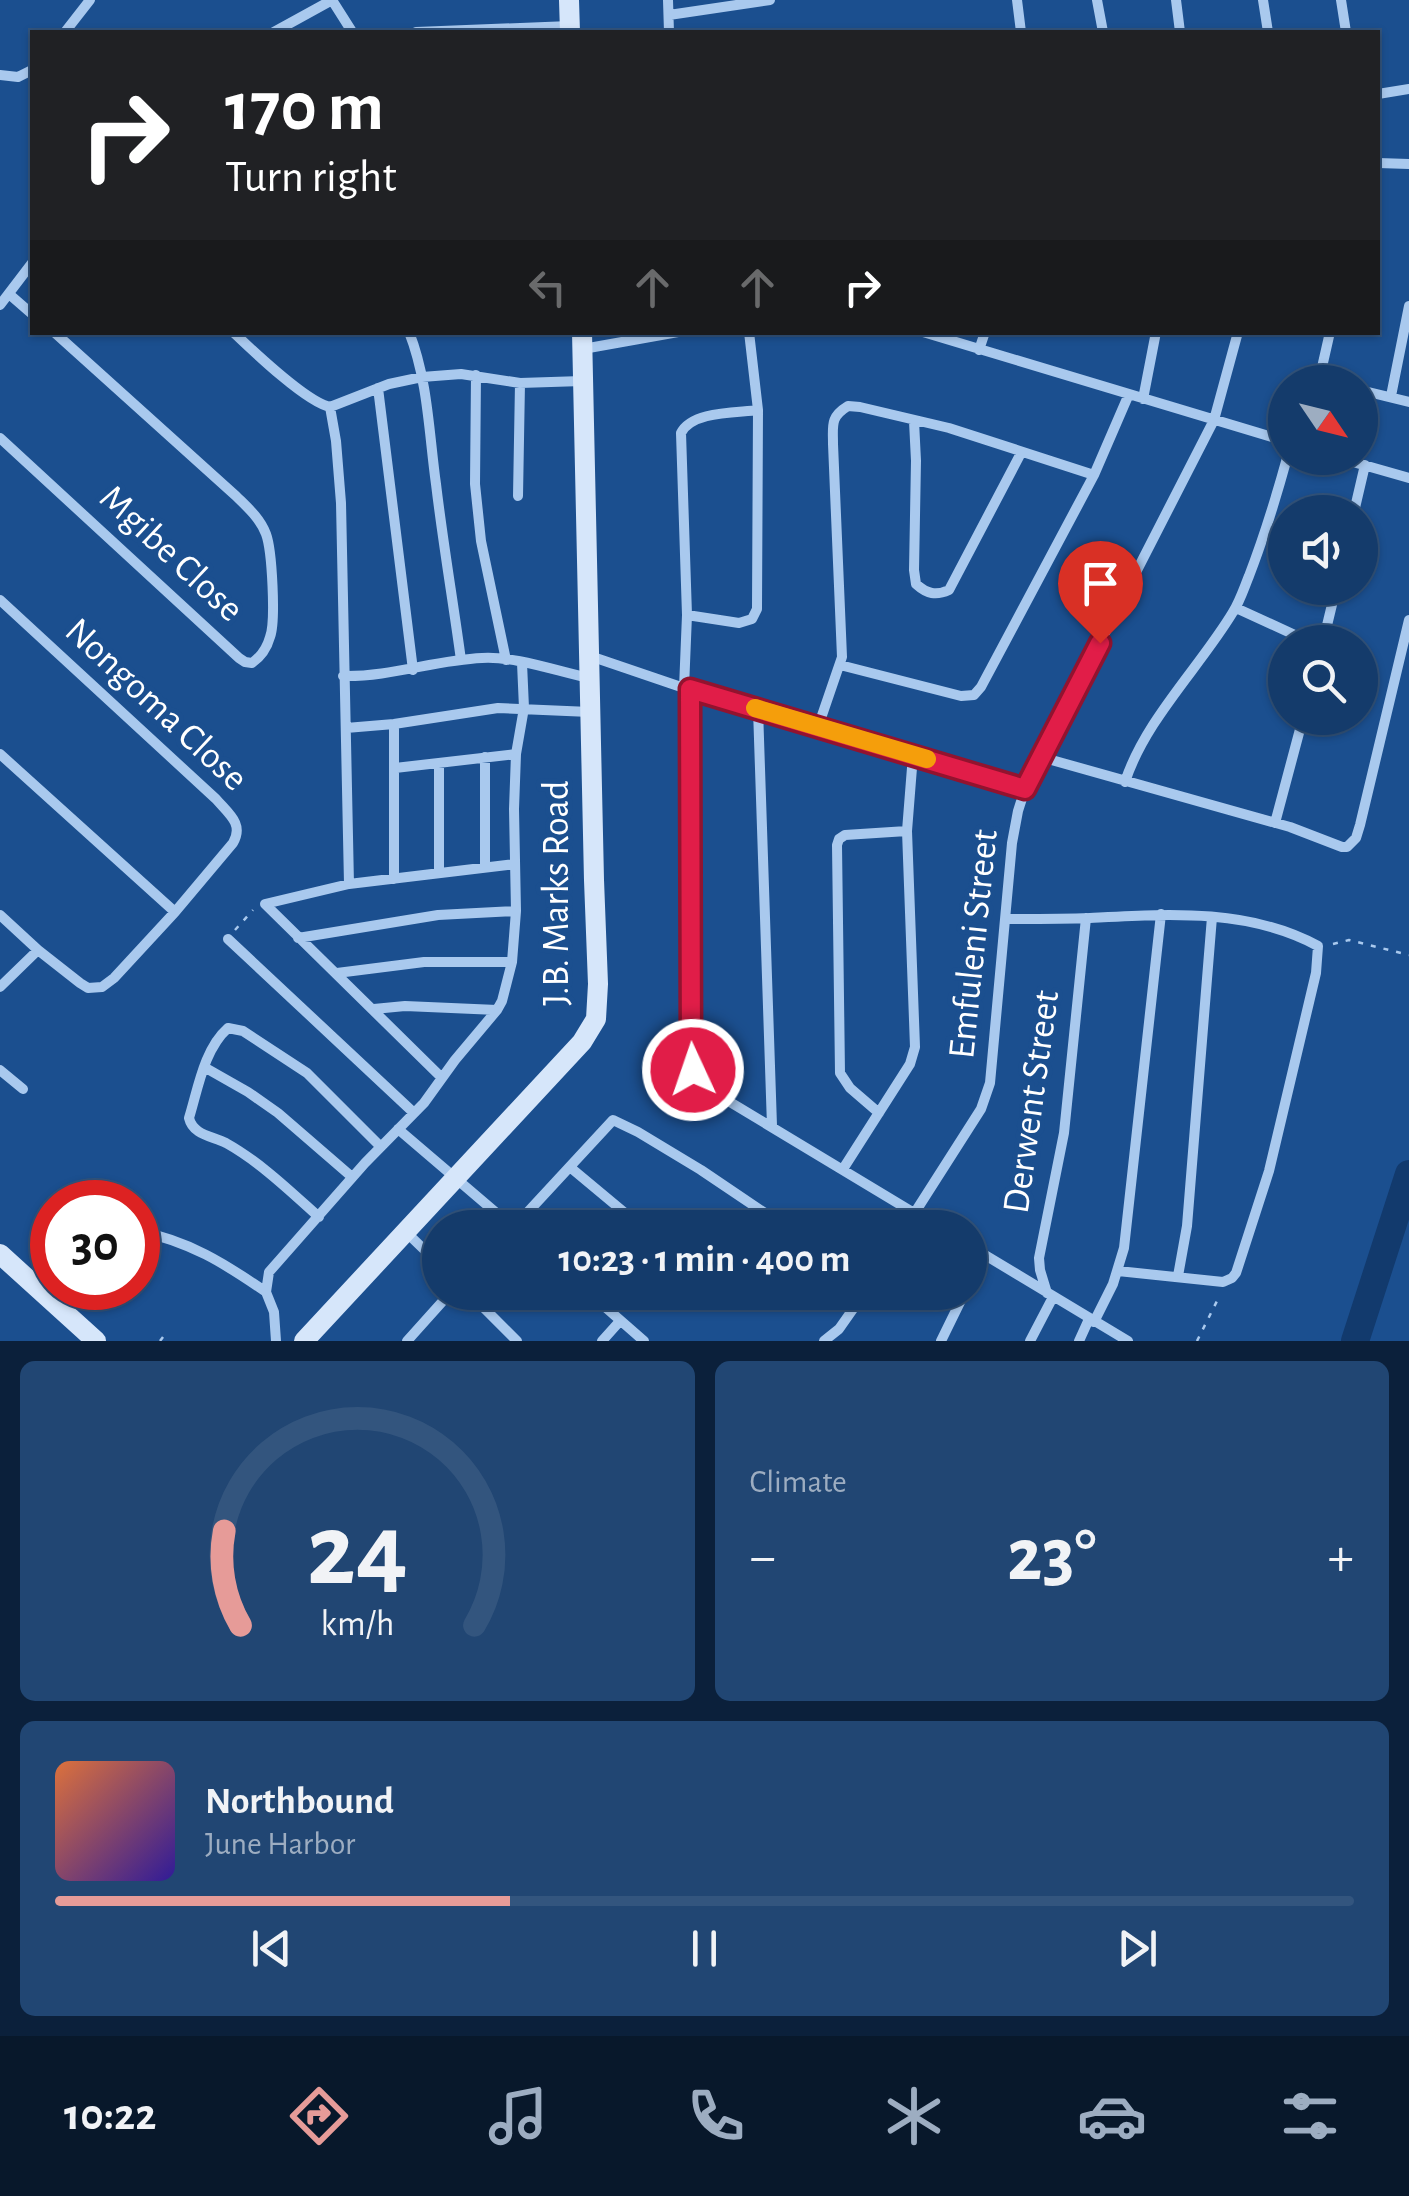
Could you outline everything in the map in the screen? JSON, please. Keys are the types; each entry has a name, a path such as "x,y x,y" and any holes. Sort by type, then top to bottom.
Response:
{"street":[{"path":"66,30 90,0"},
{"path":"278,30 332,0 351,30"},
{"path":"569,0 570,30"},
{"path":"668,0 669,30"},
{"path":"669,15 770,0"},
{"path":"1017,0 1021,30"},
{"path":"1097,0 1103,30"},
{"path":"1176,0 1180,30"},
{"path":"1263,0 1268,30"},
{"path":"1342,0 1346,30"},
{"path":"0,75 18,76 30,71"},
{"path":"1380,94 1409,89"},
{"path":"1380,163 1409,164"},
{"path":"0,305 30,266"},
{"path":"9,294 30,312"},
{"path":"1390,396 1409,306"},
{"name":"Mgibe Close","path":"0,438 239,658 252,662 264,652 272,620 268,546 258,520 57,335"},
{"path":"236,335 302,391 330,407 378,388 422,377 476,375 520,382 582,381"},
{"path":"410,335 422,377 462,660"},
{"path":"582,340 642,335"},
{"path":"686,615 738,623 752,619 757,610 758,410 749,335"},
{"path":"932,335 1268,436"},
{"path":"979,350 984,335"},
{"path":"1142,399 1155,335"},
{"name":"Emfuleni Street","path":"916,1210 986,1097 1014,828 1025,789 1214,420 1237,335"},
{"path":"1322,365 1329,335"},
{"name":"J.B. Marks Road","path":"304,1341 582,1042 596,1019 582,340"},
{"path":"476,375 474,484 481,541 506,660"},
{"path":"518,496 520,382"},
{"path":"378,388 413,670"},
{"path":"840,665 961,696 974,695 1061,541 1128,394"},
{"path":"1378,394 1409,402"},
{"path":"818,727 840,665 842,644 833,421 838,412 848,406 860,407 948,428 1094,475"},
{"path":"330,407 341,503 348,884"},
{"path":"758,410 698,418 685,425 680,440 693,1070 715,1092 909,1210"},
{"path":"914,421 914,570 916,584 930,593 949,590 1021,453"},
{"path":"1378,469 1409,478"},
{"path":"1124,782 1137,751 1236,608 1282,475"},
{"name":"Nongoma Close","path":"0,600 216,799 239,832 176,912 102,987 88,988 0,915"},
{"path":"1236,608 1273,625"},
{"path":"1041,757 1275,822 1342,847 1352,844 1360,825 1409,620"},
{"path":"590,656 1025,789"},
{"path":"343,676 368,676 484,658 590,679"},
{"path":"276,1341 274,1312 266,1292 269,1272 380,1146 424,1103 502,1001 512,962 516,911 516,754 524,708 522,663"},
{"path":"346,728 498,708 590,712"},
{"path":"758,709 772,1126"},
{"path":"394,724 394,879"},
{"path":"1275,822 1298,735"},
{"path":"0,754 176,912"},
{"path":"395,768 516,754"},
{"path":"844,1169 910,1064 916,1046 907,830 914,755"},
{"path":"484,866 485,758"},
{"path":"439,763 439,872"},
{"path":"880,1113 850,1088 840,1073 837,845 845,835 907,830"},
{"path":"441,1077 266,904 348,884 515,864"},
{"path":"298,938 438,915 516,911"},
{"path":"1005,919 1162,914 1212,917 1271,927 1318,946 1316,973 1265,1186 1236,1273 1222,1282 1118,1270"},
{"path":"1079,1341 1110,1292 1124,1248 1162,914"},
{"path":"1178,1276 1188,1226 1212,917"},
{"name":"Derwent Street","path":"1050,1295 1039,1258 1064,1133 1086,918"},
{"path":"228,939 414,1114"},
{"path":"0,988 38,950"},
{"path":"337,974 424,962 512,962"},
{"path":"374,1010 404,1006 497,1010"},
{"path":"319,1217 241,1153 192,1128 189,1118 204,1067 222,1034 228,1028 243,1031 307,1073 380,1146"},
{"path":"204,1067 278,1113 352,1178"},
{"path":"0,1070 23,1089"},
{"path":"531,1210 613,1120 702,1170 760,1210"},
{"path":"398,1129 493,1210"},
{"path":"571,1168 621,1210"},
{"path":"406,1232 422,1248"},
{"path":"160,1236 184,1243 228,1266 266,1292"},
{"path":"0,1254 96,1341"},
{"path":"987,1256 1128,1341"},
{"path":"1030,1341 1050,1295"},
{"path":"407,1341 435,1310"},
{"path":"484,1310 510,1339"},
{"path":"608,1310 644,1341"},
{"path":"824,1341 840,1329 853,1310"},
{"path":"941,1341 956,1310"},
{"path":"602,1341 620,1321"}],"path":[{"path":"228,939 248,914 266,904"},
{"path":"1318,946 1349,940 1407,954"},
{"path":"1197,1341 1228,1281"}],"waterway":[{"path":"1355,1341 1409,1174"}],"slow traffic":[{"path":"755,708 927,759"}],"route":[{"path":"693,1070 690,689 1025,789 1100,643"}]}
